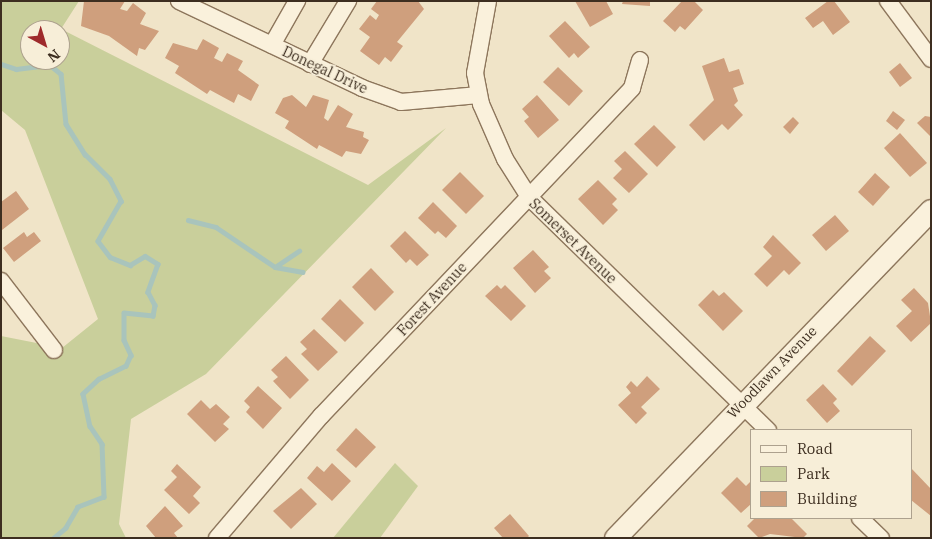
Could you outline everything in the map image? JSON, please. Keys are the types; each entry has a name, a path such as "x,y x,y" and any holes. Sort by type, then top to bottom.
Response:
{"street":[{"name":"Donegal Drive","path":"179,1 310,64 401,102 479,96"},
{"path":"272,45 296,1"},
{"path":"310,64 348,1"},
{"name":"Somerset Avenue","path":"488,1 477,54 479,96 505,160 528,198 767,429"},
{"path":"888,1 931,59"},
{"name":"Forest Avenue","path":"217,538 321,416 632,88 640,60"},
{"name":"Woodlawn Avenue","path":"616,538 740,404 931,210"},
{"path":"1,281 54,350"},
{"path":"861,519 881,538"}],"green space":[{"path":"1,1 79,1 67,20 20,20 20,70 70,70 70,34 368,185 446,128 206,374 131,419 119,524 126,538 1,538 1,336 62,348 98,319 25,130 1,110"},
{"path":"395,463 418,486 380,538 333,538"}],"building":[{"path":"84,1 125,1 120,9 127,11 133,3 146,13 140,24 159,31 145,50 139,48 137,56 109,36 81,26"},
{"path":"377,1 418,1 424,9 397,42 403,46 391,62 385,57 379,65 360,51 370,37 359,29 370,15 376,20 379,15 371,9"},
{"path":"575,1 606,1 613,14 590,27"},
{"path":"623,1 650,1 650,6 622,4"},
{"path":"682,1 694,1 703,10 685,30 680,26 675,32 663,21"},
{"path":"828,1 834,1 850,22 833,35 823,21 813,28 805,18"},
{"path":"565,21 590,47 578,58 574,53 569,58 549,36"},
{"path":"203,39 219,48 214,58 222,62 227,53 243,61 238,70 259,85 251,101 238,94 234,103 210,90 207,94 175,73 179,66 165,58 173,43 197,50"},
{"path":"724,58 729,72 739,69 744,84 733,88 738,101 734,105 743,115 728,130 722,124 704,141 689,125 714,100 702,66"},
{"path":"900,63 912,78 900,87 889,72"},
{"path":"558,67 583,91 569,106 543,82"},
{"path":"292,95 306,107 313,95 329,100 324,118 328,121 338,105 353,114 346,127 364,132 363,137 369,140 361,154 346,151 342,157 319,145 317,149 285,128 289,121 275,113 283,98"},
{"path":"537,95 559,120 538,138 524,121 529,117 522,109"},
{"path":"893,111 905,120 897,130 886,121"},
{"path":"925,116 931,117 931,137 917,123"},
{"path":"793,117 799,123 790,134 783,127"},
{"path":"654,125 676,147 657,167 634,144"},
{"path":"900,133 927,163 910,177 884,148"},
{"path":"625,151 648,174 629,193 613,178 622,169 614,161"},
{"path":"460,172 484,196 466,214 442,190"},
{"path":"875,173 890,187 873,206 858,192"},
{"path":"598,180 617,199 612,204 618,210 603,225 578,199"},
{"path":"16,191 29,209 2,230 1,202"},
{"path":"433,202 457,226 446,238 438,231 435,234 418,218"},
{"path":"835,215 849,231 826,251 812,235"},
{"path":"405,231 429,255 417,266 410,259 406,263 390,246"},
{"path":"24,232 27,237 34,232 41,241 14,262 3,248"},
{"path":"773,235 801,263 789,275 784,270 767,287 754,274 772,256 763,247"},
{"path":"533,250 549,267 544,271 551,278 535,293 513,268"},
{"path":"371,268 394,292 375,311 352,287"},
{"path":"497,285 501,289 505,285 526,306 511,321 485,296"},
{"path":"914,288 928,303 931,323 911,342 896,326 912,311 901,300"},
{"path":"713,290 719,296 724,292 743,311 723,331 698,305"},
{"path":"340,299 364,323 345,342 321,319"},
{"path":"314,329 338,352 318,371 301,354 307,349 300,342"},
{"path":"870,336 886,351 852,386 837,371"},
{"path":"286,356 309,380 290,399 273,381 278,377 271,370"},
{"path":"647,376 660,389 641,407 647,413 636,424 618,405 631,393 626,387 631,381 637,387"},
{"path":"823,384 837,399 833,403 840,411 827,423 806,400"},
{"path":"258,386 282,408 263,429 246,412 250,407 244,401"},
{"path":"201,400 210,409 216,404 230,417 223,424 229,429 215,442 187,414"},
{"path":"356,428 376,447 356,468 336,450"},
{"path":"332,463 351,481 332,501 307,478 317,466 324,472"},
{"path":"177,464 201,487 193,496 200,503 189,514 164,490 177,477 171,471"},
{"path":"912,469 931,489 931,516 912,501"},
{"path":"737,477 746,486 750,482 750,505 741,513 721,493"},
{"path":"301,488 317,504 291,529 273,511"},
{"path":"165,506 183,526 174,533 178,538 156,538 146,526"},
{"path":"510,514 529,536 527,538 503,538 494,528"},
{"path":"754,519 792,519 807,534 803,538 770,534 759,538 747,526"}],"waterway":[{"path":"1,64 16,69 50,65 61,74 66,124 85,154 110,179 121,201 98,241 110,257 130,265 145,256 158,264 148,292 155,305 153,316 124,313 124,340 131,355 126,366 99,379 83,394 90,426 102,444 104,497 78,507 66,528 54,538"},
{"path":"188,220 216,227 275,267 303,272"},
{"path":"275,267 299,251"}]}
